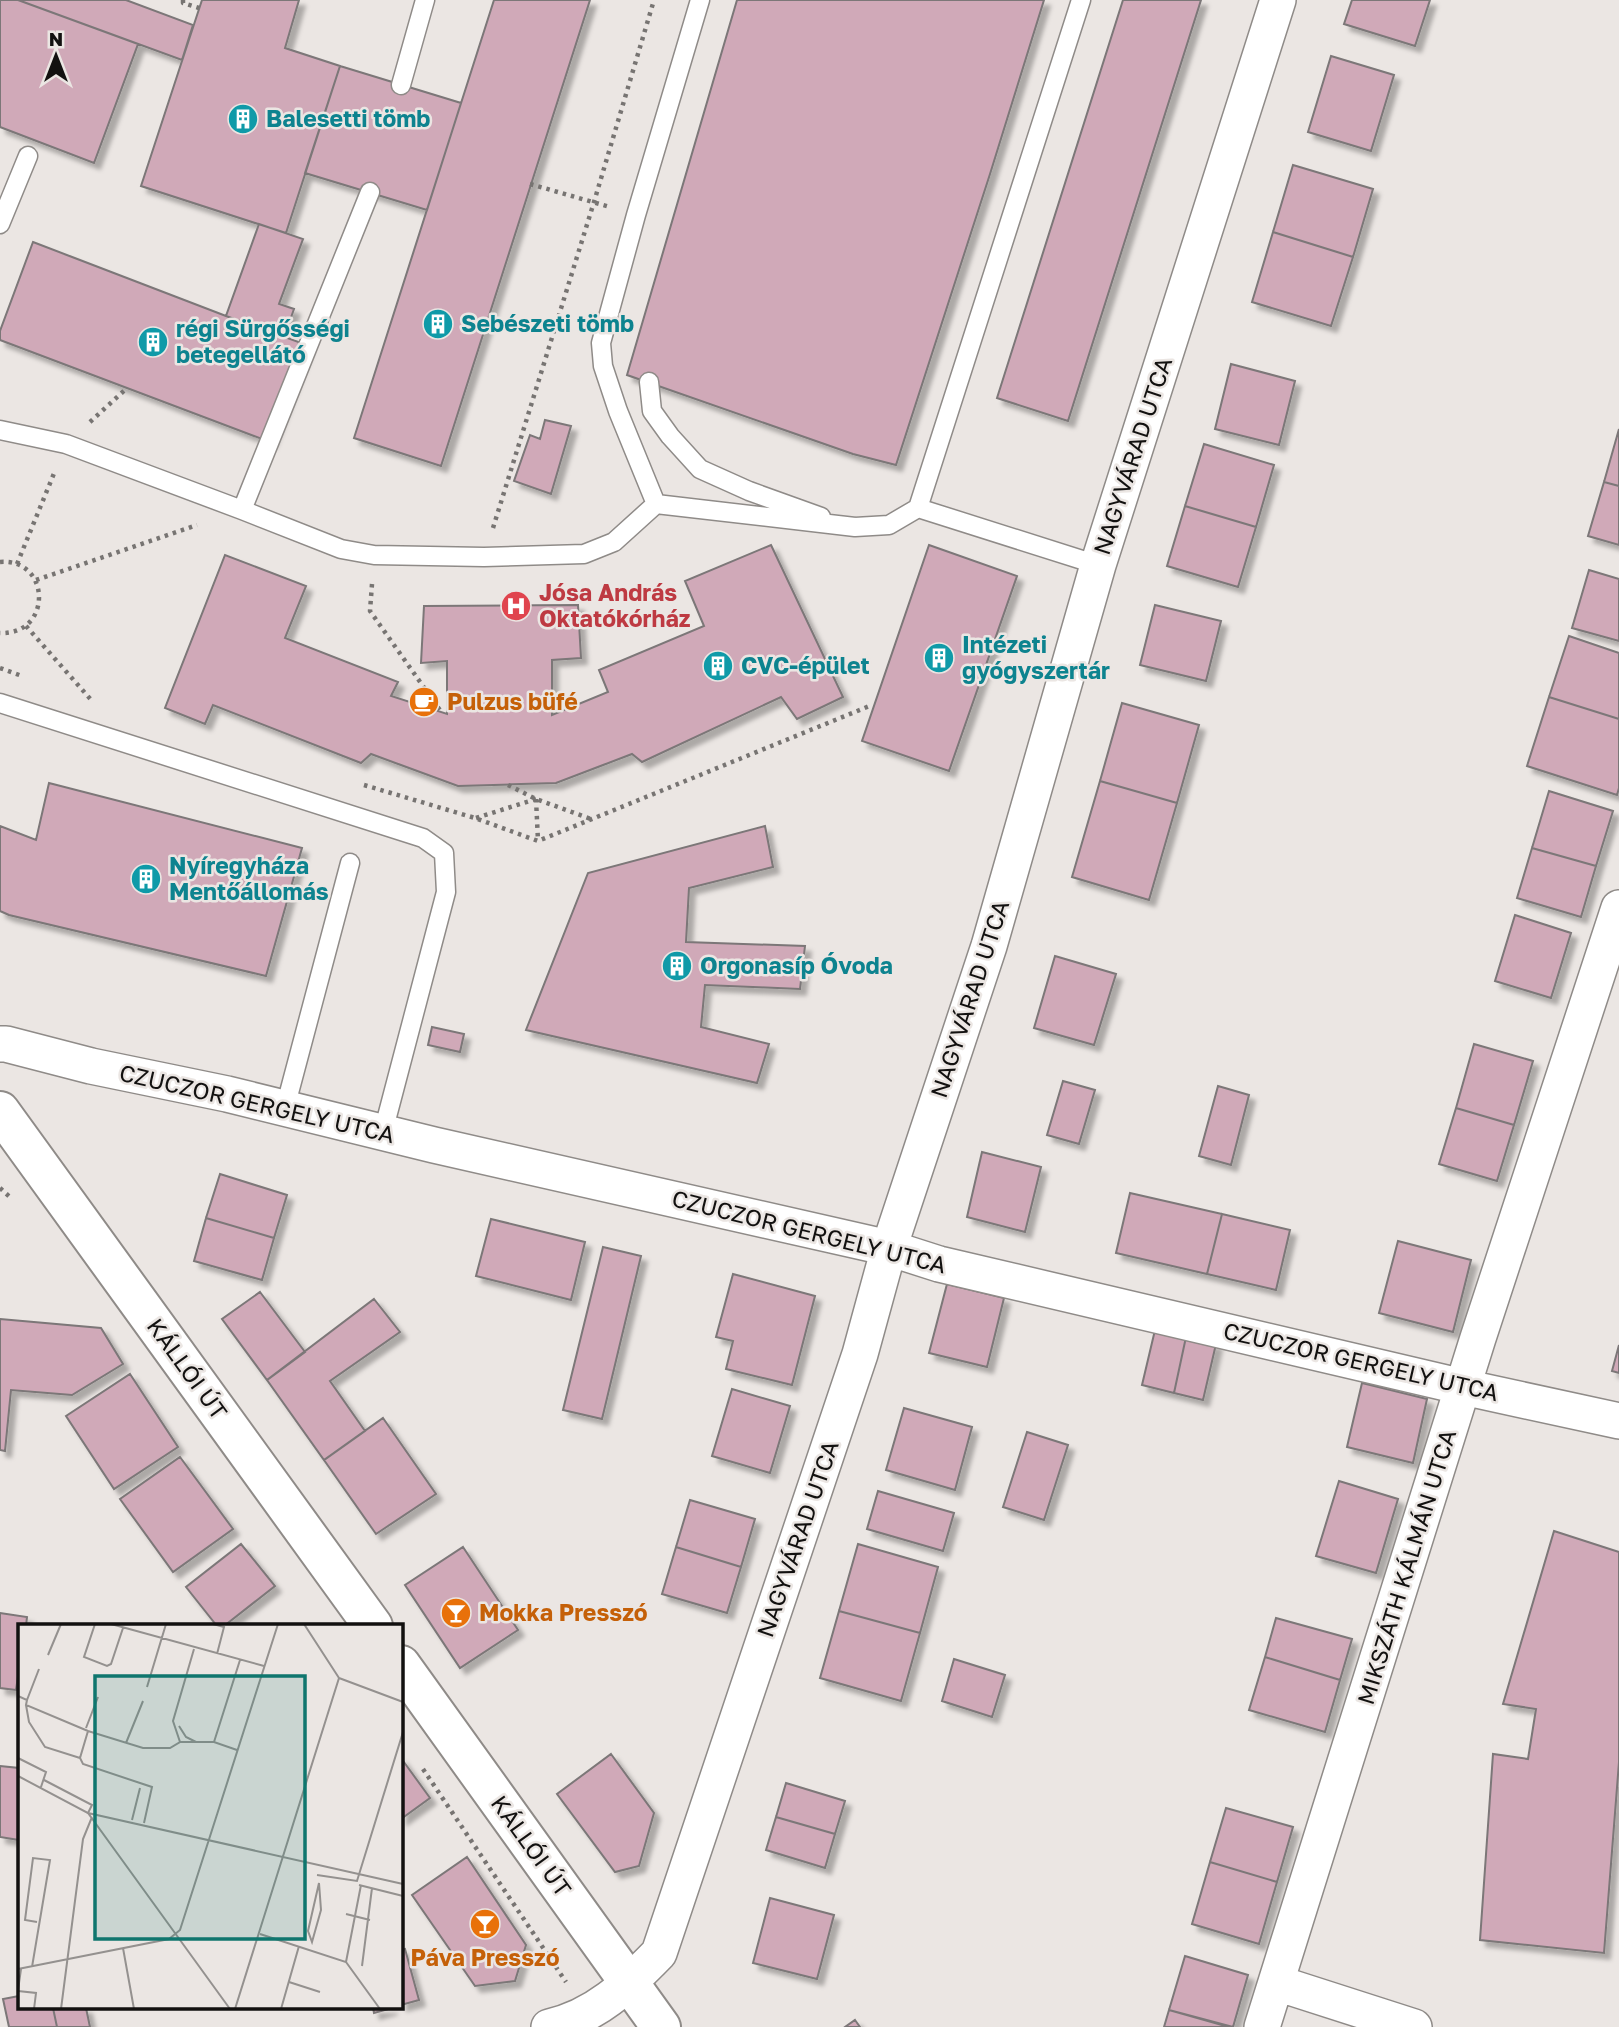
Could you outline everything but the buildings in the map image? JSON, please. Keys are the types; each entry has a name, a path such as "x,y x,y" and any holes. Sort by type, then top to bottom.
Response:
{"main road":[{"name":"KÁLLÓI ÚT","path":"0,1111 372,1624"},
{"name":"KÁLLÓI ÚT","path":"402,1666 661,2027"}],"street":[{"name":"NAGYVÁRAD UTCA","path":"549,2027 569,2023 587,2014 630,1983 659,1954 860,1354 889,1248 989,947 1098,565 1278,0"},
{"name":"MIKSZÁTH KÁLMÁN UTCA","path":"1262,2027 1463,1387 1619,908"},
{"name":"CZUCZOR GERGELY UTCA","path":"0,1044 889,1248 939,1264 1463,1387 1619,1420"},
{"path":"1277,1983 1414,2027"}],"lane":[{"path":"401,85 425,0"},
{"path":"656,504 618,411 603,366 601,343 700,0"},
{"path":"0,430 66,444 341,549 374,555 584,554 614,542 656,504 843,526 889,526 918,508 1080,0"},
{"path":"0,224 28,156"},
{"path":"242,510 370,192"},
{"path":"649,382 652,411 700,469 749,491 843,526"},
{"path":"918,508 1098,565"},
{"path":"0,703 423,838 444,853 446,892 383,1132"},
{"path":"285,1108 350,863"}],"path":[{"path":"183,0 183,3 199,8"},
{"path":"484,556 654,0"},
{"path":"530,184 594,202"},
{"path":"18,564 66,444 127,388"},
{"path":"36,580 242,510"},
{"path":"374,555 370,611 442,713"},
{"path":"0,562 18,564 28,570 36,580 40,592 35,617 15,632 0,633"},
{"path":"26,626 95,704 83,700"},
{"path":"0,668 24,677"},
{"path":"357,783 475,818 538,841 872,705"},
{"path":"508,785 536,799 592,819"},
{"path":"475,818 536,799"},
{"path":"536,799 538,841"},
{"path":"416,1759 587,2014"}],"place":[{"name":"Balesetti tömb","path":"243,119"},
{"name":"Sebészeti tömb","path":"438,324"},
{"name":"régi Sürgősségi betegellátó","path":"153,342"},
{"name":"Jósa András Oktatókórház","path":"516,606"},
{"name":"Intézeti gyógyszertár","path":"939,658"},
{"name":"CVC-épület","path":"718,666"},
{"name":"Pulzus büfé","path":"424,702"},
{"name":"Nyíregyháza Mentőállomás","path":"146,879"},
{"name":"Orgonasíp Óvoda","path":"677,966"},
{"name":"Mokka Presszó","path":"456,1613"},
{"name":"Páva Presszó","path":"485,1924"}]}
